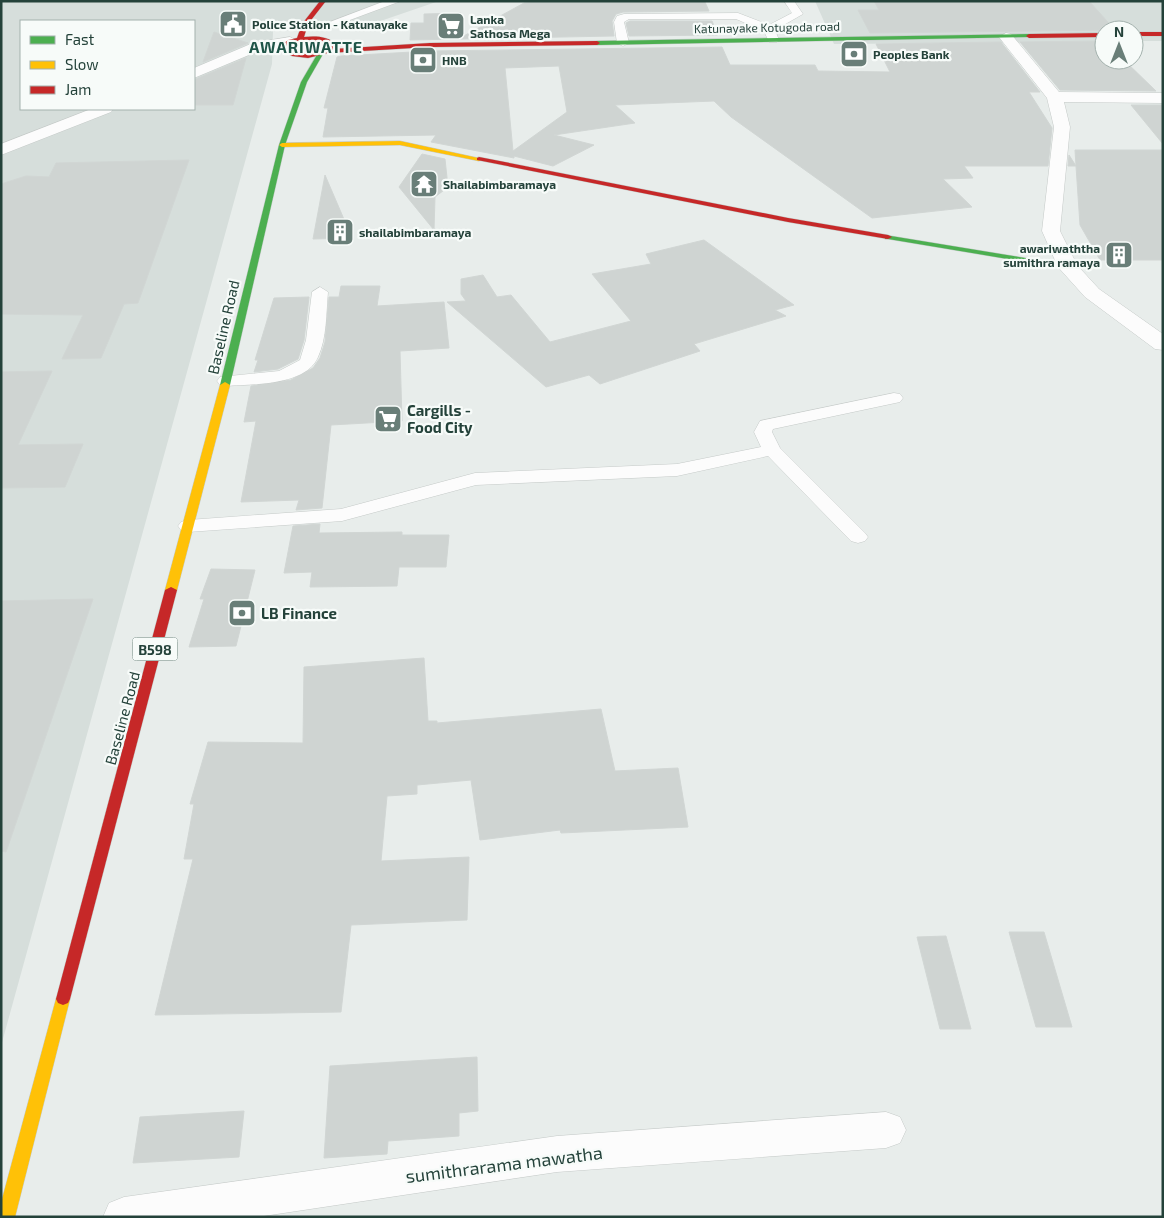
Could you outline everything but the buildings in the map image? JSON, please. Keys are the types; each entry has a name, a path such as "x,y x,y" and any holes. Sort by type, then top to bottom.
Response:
{"main road":[{"path":"304,82 292,46 305,24 323,1"},
{"name":"Baseline Road","path":"6,1217 226,381 282,145 304,82 324,46 328,1"},
{"path":"1144,34 1163,34"},
{"name":"Katunayake Kotugoda road","path":"324,46 623,43 771,35 1006,37 1094,35"},
{"path":"292,46 324,46"},
{"path":"292,46 324,46"},
{"path":"282,145 400,143 788,220 1068,267"}],"street":[{"path":"1006,37 1054,98 1062,126 1051,231 1068,267 1092,293 1163,344"},
{"path":"195,73 233,57 292,46"},
{"path":"1054,98 1163,98"},
{"path":"1,150 102,110"},
{"name":"sumithrarama mawatha","path":"124,1217 557,1154 886,1130"}],"lane":[{"path":"327,25 396,1"},
{"path":"623,43 619,22 621,18 628,16 738,16 771,35 798,14 789,1"},
{"path":"226,381 279,376 297,371 307,363 311,352 320,292"},
{"path":"858,537 772,450 763,432 766,425 894,398"},
{"path":"188,526 342,515 475,480 677,470 772,450"}],"shaded area":[{"path":"1,1 439,1 363,27 273,31 272,64 1,1046"},
{"path":"815,1 1163,1 1163,41 1144,41 1144,20 1094,20 1094,42 834,44"}],"traffic: fast":[{"path":"597,43 1029,36"},
{"path":"225,385 282,145 304,82 320,54"},
{"path":"888,237 1068,267"}],"traffic: slow":[{"path":"282,145 400,143 479,159"},
{"path":"171,590 225,385"},
{"path":"6,1217 63,999"}],"traffic: jam":[{"path":"300,39 305,24 323,1"},
{"path":"1144,34 1163,34"},
{"path":"1029,36 1094,35"},
{"path":"311,38 328,40 334,45 322,53 308,56 294,55 281,48 290,41 311,38"},
{"path":"328,51 430,45 597,43"},
{"path":"479,159 788,220 888,237"},
{"path":"63,999 171,590"}],"place":[{"name":"Police Station - Katunayake","path":"233,24"},
{"name":"Lanka Sathosa Mega","path":"451,26"},
{"name":"Peoples Bank","path":"854,54"},
{"name":"HNB","path":"423,60"},
{"name":"Shailabimbaramaya","path":"424,184"},
{"name":"shailabimbaramaya","path":"340,232"},
{"name":"awariwaththa sumithra ramaya","path":"1119,255"},
{"name":"Cargills - Food City","path":"388,419"},
{"name":"LB Finance","path":"242,613"}],"district":[{"name":"AWARIWATTE","path":"306,46"}]}
